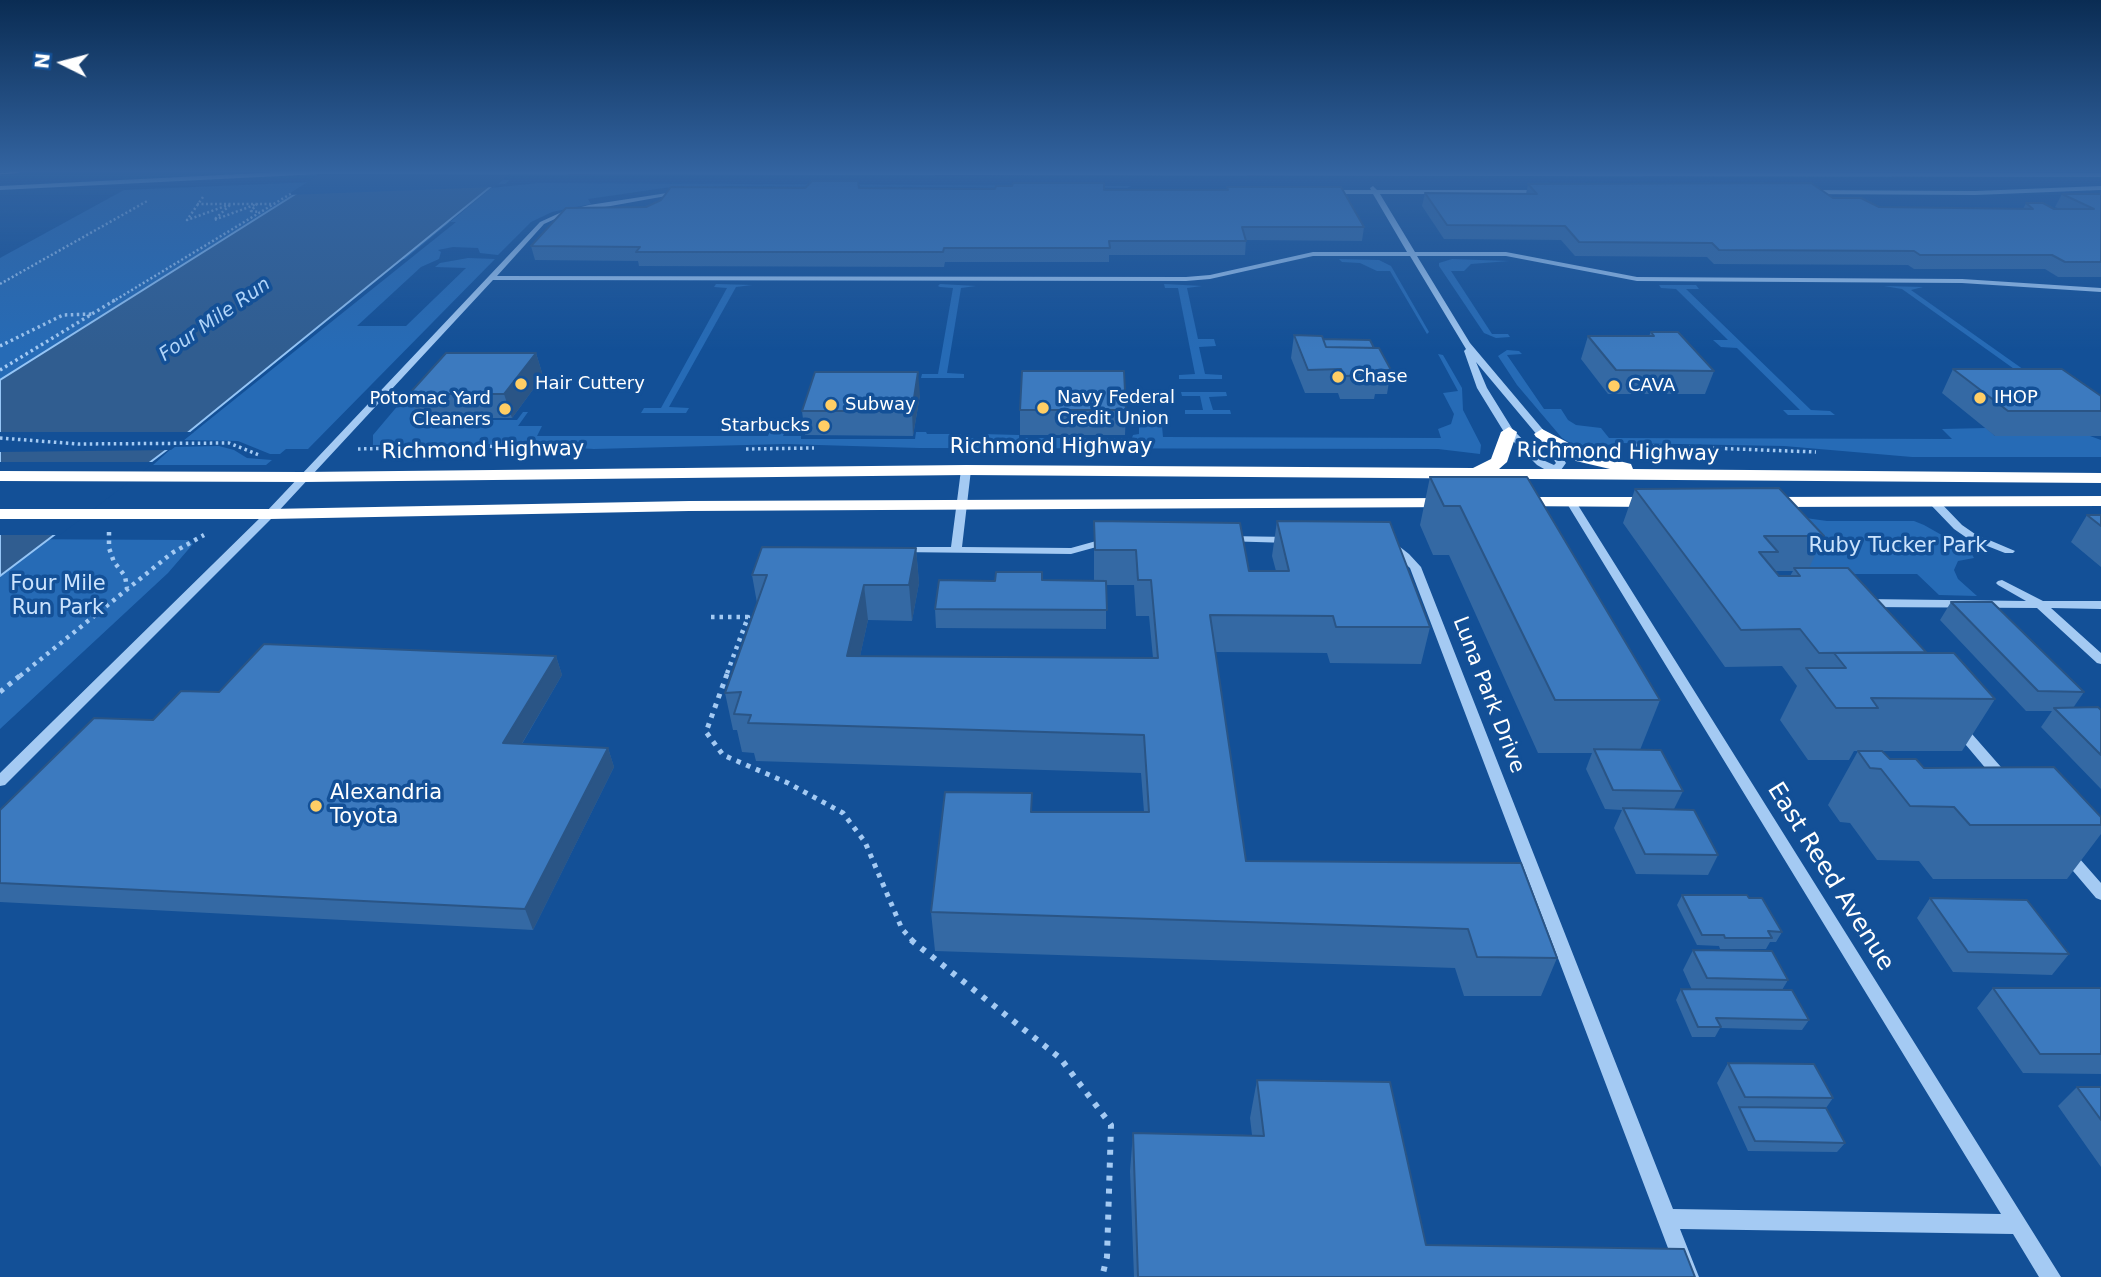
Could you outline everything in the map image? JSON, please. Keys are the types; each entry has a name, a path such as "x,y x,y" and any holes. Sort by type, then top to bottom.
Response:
{"highway":[{"path":"1475,475 1498,462 1508,432"},
{"path":"1542,435 1582,457 1657,477"},
{"name":"Richmond Highway","path":"0,477 304,477 966,470 1475,475 1558,473 1657,477 2101,478"},
{"path":"1576,496 1558,473 1536,485 1498,499 1576,496 1596,485 1657,477"},
{"path":"1500,475 1602,502 1671,502"},
{"path":"1753,502 2101,501"},
{"path":"0,514 270,514 1473,502"}],"street":[{"path":"0,781 270,514 535,231"},
{"path":"1397,231 1466,344 1542,435 1560,463 1558,473 1541,463 1508,432 1482,388 1466,344"},
{"path":"492,278 1185,279 1210,277 1313,254 1410,253 1512,255 1637,279 1962,281 2101,290"},
{"path":"957,550 966,470"},
{"name":"East Reed Avenue","path":"1576,496 2051,1277"},
{"path":"1933,501 1958,527 1971,536 2010,551"},
{"path":"891,550 1071,551 1114,539"},
{"path":"1218,539 1301,540"},
{"name":"Luna Park Drive","path":"1381,541 1405,555 1415,568 1462,683 1689,1277"},
{"path":"2002,583 2040,604 2101,660"},
{"path":"1861,614 1852,603 2101,605"},
{"path":"1950,717 2012,790"},
{"path":"2056,842 2101,894"},
{"path":"1666,1219 2018,1224"}],"path":[{"path":"0,284 95,231"},
{"path":"0,370 230,231"},
{"path":"0,346 63,315 93,314"},
{"path":"0,438 78,444 229,443 264,457"},
{"path":"371,449 485,446 567,452"},
{"path":"744,449 786,447"},
{"path":"109,531 109,548 114,562 125,576 127,589"},
{"path":"0,692 172,553 210,532"},
{"path":"711,617 748,617 706,732 723,755 788,783 843,813 864,842 902,929 917,946 1060,1058 1111,1125 1107,1257 1102,1277"}],"green space":[{"path":"50,231 440,231 405,259 176,269 0,380 0,258"},
{"path":"445,231 522,231 498,255 480,253 478,248 453,247 438,250 441,252 439,259 421,267 357,326 406,326 466,268 435,267 440,263 468,258 495,259 308,449 286,449 280,454 270,454 238,441 184,440"},
{"path":"1339,259 1379,260 1391,266 1429,332 1427,334 1390,271 1377,271 1360,263 1342,262"},
{"path":"1452,259 1509,261 1471,264 1464,271 1451,271 1492,334 1508,334 1510,337 1496,338 1484,333 1439,266 1439,263"},
{"path":"716,284 752,285 736,287 669,407 689,408 686,413 641,413 644,408 661,408 727,288 714,287"},
{"path":"940,284 976,286 961,288 947,373 964,374 964,378 921,378 922,374 938,374 953,288 940,287"},
{"path":"1164,284 1202,286 1187,288 1198,339 1214,339 1216,346 1199,347 1205,374 1222,375 1222,379 1179,379 1179,375 1195,374 1178,288 1165,288"},
{"path":"1659,285 1696,285 1699,289 1686,289 1811,410 1830,411 1835,415 1788,415 1783,410 1800,410 1737,348 1721,347 1713,340 1728,340 1676,289 1661,288"},
{"path":"1884,286 1923,287 1911,290 2027,372 2017,371 1902,289"},
{"path":"1507,350 1519,351 1522,354 1507,355 1544,409 1561,409 1568,420 1576,425 1601,428 1609,438 1952,439 1942,429 1986,428 1995,436 2090,436 2101,440 2101,457 1912,457 1784,446 1621,443 1579,449 1562,438 1517,385 1498,356"},
{"path":"1438,354 1443,355 1462,388 1463,410 1481,445 1480,454 1438,449 919,448 785,444 594,449 501,444 373,445 373,435 400,403 424,403 410,420 517,420 523,412 528,412 518,426 542,426 537,436 768,436 772,426 787,426 783,436 801,436 801,439 915,439 916,432 961,434 961,438 981,438 982,434 1019,435 1019,438 1132,438 1133,435 1139,434 1139,426 1162,426 1163,437 1441,438 1438,429 1451,424 1454,414 1443,393 1458,391"},
{"path":"1181,392 1226,392 1227,396 1209,397 1213,410 1230,410 1231,414 1185,414 1185,410 1203,410 1200,396 1182,396"},
{"path":"219,446 234,450 247,458 272,460 266,465 153,465 173,447"},
{"name":"Ruby Tucker Park","path":"1777,514 1827,521 1914,521 1924,525 1970,551 1974,558 1958,561 1954,570 1958,579 1977,596 1939,595 1917,574 1812,574"},
{"name":"Four Mile Run Park","path":"0,539 188,540 193,544 168,573 0,729"}],"water":[{"name":"Four Mile Run","path":"237,231 437,231 169,448 0,576 0,380"}],"pier":[{"path":"0,432 194,432 171,450 0,452"},
{"path":"0,462 155,462 60,535 0,535"}],"building":[{"path":"545,231 1243,231 1246,241 1109,241 1110,248 944,248 943,252 636,252 640,247 531,246"},
{"path":"1569,231 2101,231 2101,262 2065,262 2052,255 1719,250 1712,243 1579,242"},
{"path":"1651,332 1678,332 1714,371 1616,370 1588,336 1654,336"},
{"path":"1294,335 1322,336 1326,347 1379,348 1391,370 1376,370 1379,375 1344,376 1341,369 1308,370"},
{"path":"1323,339 1370,340 1374,348 1326,347"},
{"path":"446,353 536,353 504,394 409,394"},
{"path":"1953,369 2062,369 2101,396 2101,411 2008,411"},
{"path":"1022,371 1124,371 1126,410 1020,410"},
{"path":"815,372 918,372 912,411 802,411"},
{"path":"1430,477 1527,477 1660,700 1555,700 1460,506 1444,506"},
{"path":"1779,488 1824,536 1764,536 1778,552 1759,552 1779,576 1800,576 1794,568 1848,568 1926,652 1819,653 1800,629 1741,630 1635,489"},
{"path":"2087,515 2101,515 2101,526"},
{"path":"1094,521 1240,523 1249,571 1289,571 1277,521 1390,522 1430,627 1336,627 1333,616 1210,615 1246,861 1521,863 1557,958 1477,957 1468,929 931,912 945,792 1032,793 1031,812 1149,812 1144,735 748,723 751,715 734,714 741,692 725,693 767,575 752,575 762,547 916,548 909,585 864,585 847,656 1158,658 1151,580 1138,580 1136,550 1095,550"},
{"path":"996,572 1042,572 1042,580 1106,581 1107,610 935,609 939,580 995,581"},
{"path":"1951,602 1992,602 2084,692 2038,691"},
{"name":"Alexandria Toyota","path":"264,644 556,656 503,743 608,748 525,909 0,883 0,810 94,718 153,720 181,691 219,692"},
{"path":"1834,653 1954,653 1995,699 1871,698 1878,708 1836,708 1806,668 1846,668"},
{"path":"2098,707 2101,710 2101,755 2054,708"},
{"path":"1594,749 1661,750 1683,791 1613,790"},
{"path":"1858,751 1882,751 1890,759 1916,759 1924,768 2054,767 2101,817 2101,825 1970,825 1954,807 1910,806 1881,769 1870,768"},
{"path":"1623,808 1694,810 1718,855 1645,854"},
{"path":"1682,895 1747,895 1749,898 1762,898 1782,932 1768,931 1772,938 1702,935"},
{"path":"1930,898 2027,900 2069,954 1968,952"},
{"path":"1693,950 1772,951 1788,980 1707,978"},
{"path":"1993,988 2101,988 2101,1054 2040,1054"},
{"path":"1681,989 1792,990 1809,1020 1716,1018 1721,1027 1698,1027"},
{"path":"1728,1063 1814,1064 1833,1098 1745,1097"},
{"path":"1257,1080 1390,1082 1426,1245 1684,1249 1695,1277 1138,1277 1133,1133 1264,1136"},
{"path":"2077,1087 2101,1087 2101,1120"},
{"path":"1739,1107 1826,1108 1845,1143 1755,1141"}],"place":[{"name":"Chase","path":"1338,377"},
{"name":"Hair Cuttery","path":"521,384"},
{"name":"CAVA","path":"1614,386"},
{"name":"IHOP","path":"1980,398"},
{"name":"Subway","path":"831,405"},
{"name":"Navy Federal Credit Union","path":"1043,408"},
{"name":"Potomac Yard Cleaners","path":"505,409"},
{"name":"Starbucks","path":"824,426"},
{"name":"Alexandria Toyota","path":"316,806"}]}
